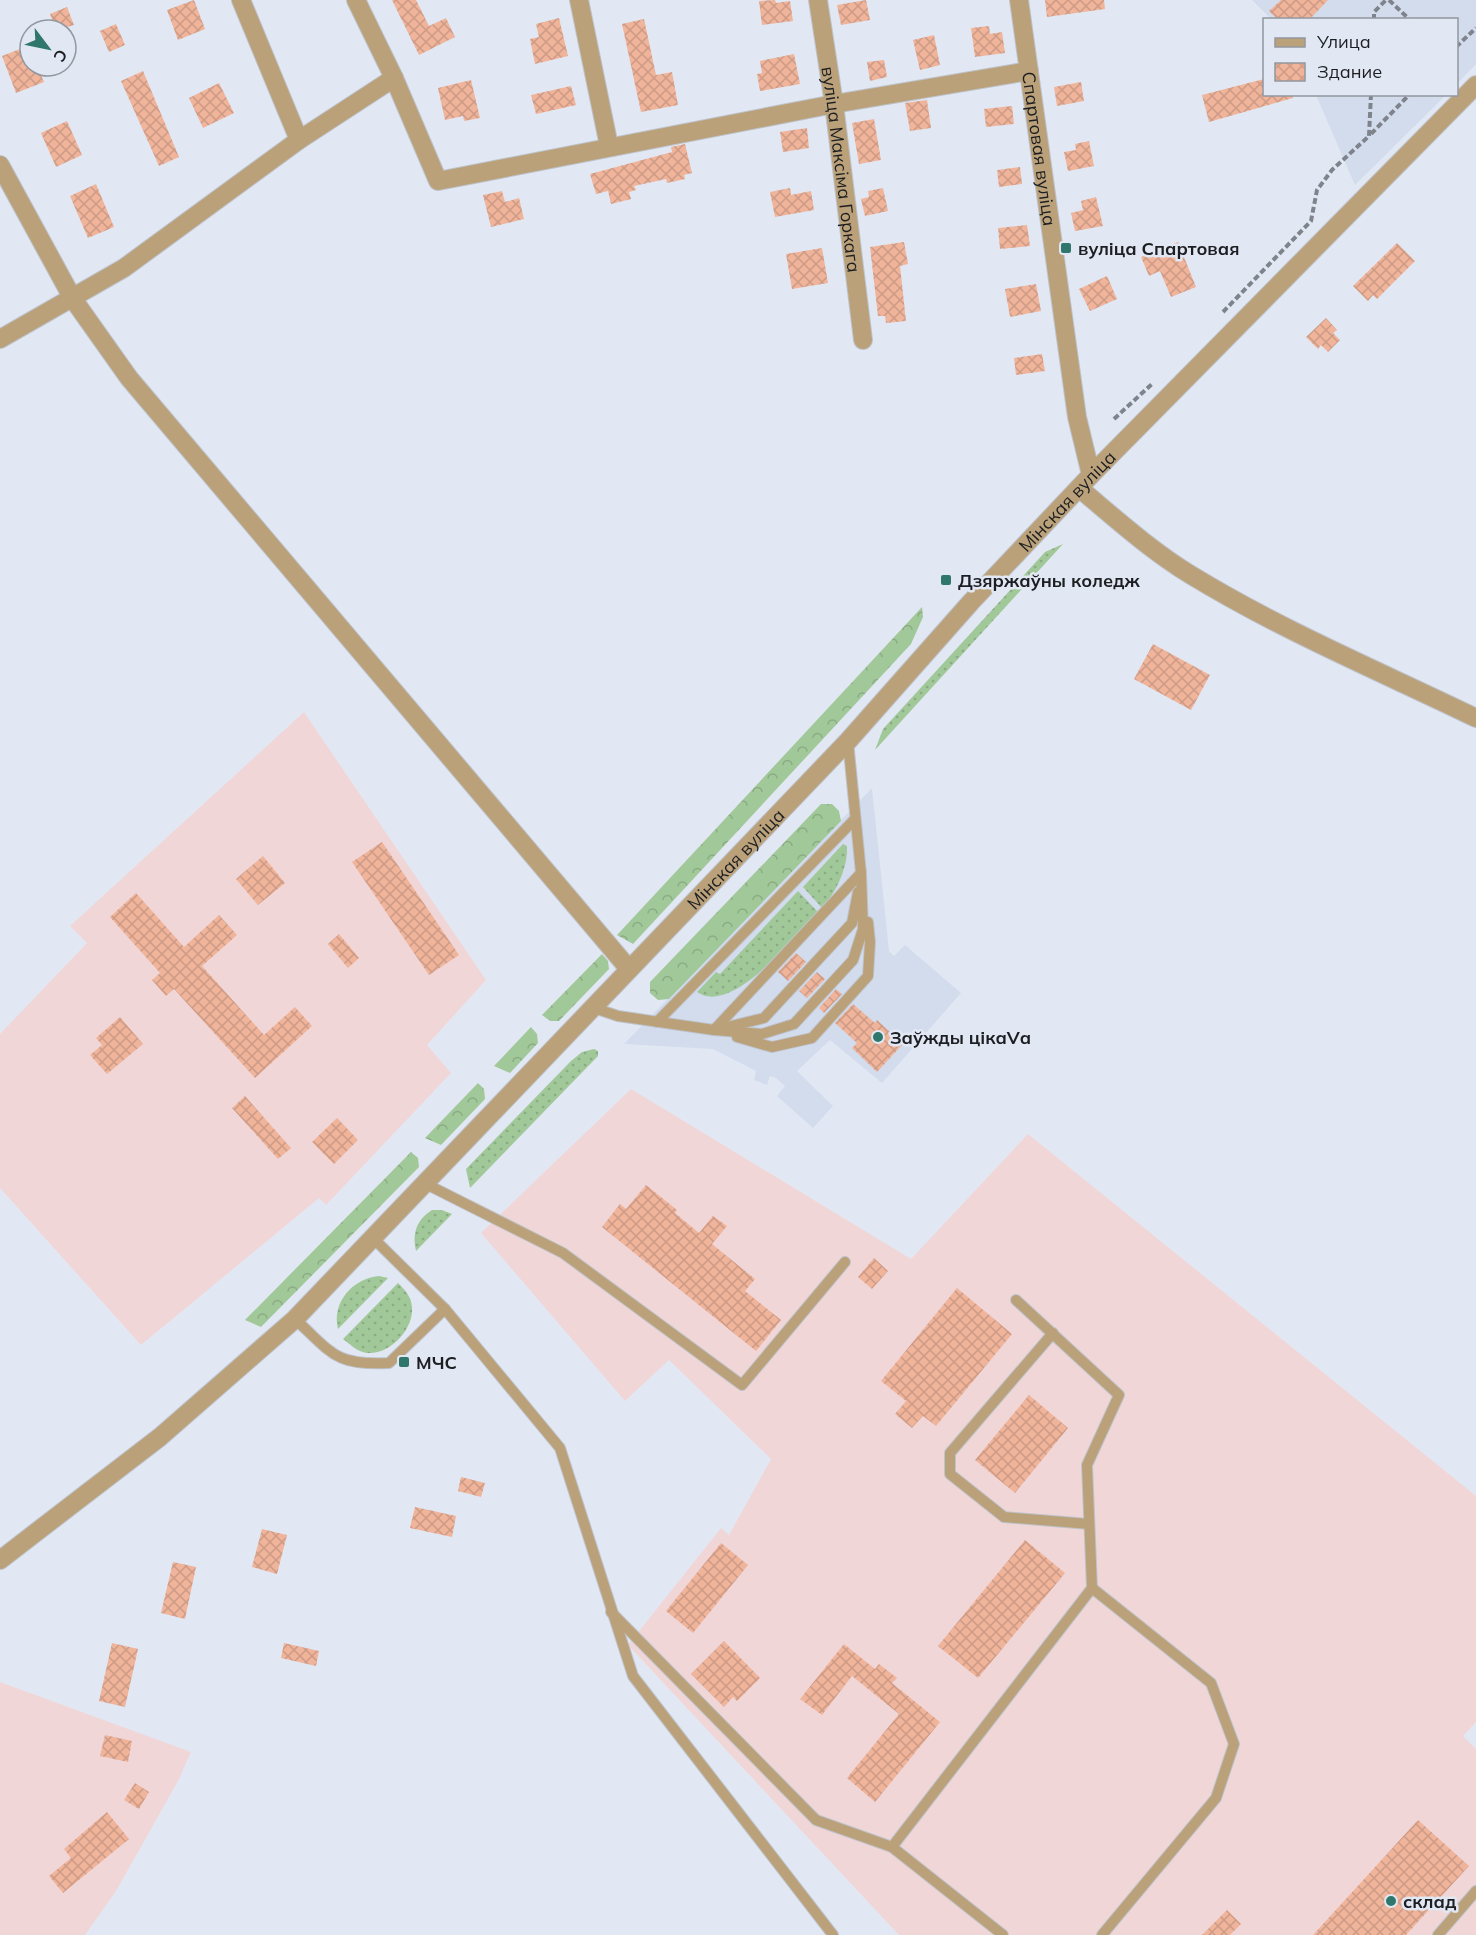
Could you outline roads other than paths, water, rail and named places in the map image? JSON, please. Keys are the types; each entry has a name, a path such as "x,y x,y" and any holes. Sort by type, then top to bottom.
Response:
{"street":[{"path":"241,0 299,140"},
{"path":"356,0 394,78 438,181 834,104 1029,71"},
{"path":"579,0 609,146"},
{"name":"вуліца Максіма Горкага","path":"818,0 834,104 863,340"},
{"name":"Спартовая вуліца","path":"1019,0 1085,482"},
{"path":"0,339 124,268 299,140 394,78"},
{"name":"Мінская вуліца","path":"0,1560 160,1437 295,1319 848,741 1085,482 1476,85"},
{"path":"0,165 73,299 129,378 629,969"},
{"path":"1085,482 1141,540 1191,575 1293,629 1476,718"}],"lane":[{"path":"714,1030 772,1047 812,1038 868,976 870,942 848,741"},
{"path":"657,1022 855,819"},
{"path":"714,1030 861,873"},
{"path":"594,1008 618,1016 714,1030 762,1034 794,1024 854,960 863,929 861,873"},
{"path":"714,1030 764,1018 772,1010 852,923 861,873"},
{"path":"426,1184 563,1253 742,1385 845,1262"},
{"path":"373,1238 445,1309 560,1448 633,1676 833,1935"},
{"path":"892,1846 1092,1588 1086,1465 1119,1395 1016,1300"},
{"path":"295,1319 342,1360 367,1364 389,1363 445,1309"},
{"path":"1053,1333 950,1453 950,1474 1004,1517 1089,1524"},
{"path":"1092,1588 1210,1683 1234,1744 1216,1798 1102,1935"},
{"path":"611,1612 816,1820 892,1846 1003,1935"},
{"path":"1438,1935 1476,1891"}],"place":[{"name":"вуліца Спартовая","path":"1066,248"},
{"name":"Дзяржаўны коледж","path":"946,580"},
{"name":"Заўжды цікаVа","path":"878,1037"},
{"name":"МЧС","path":"404,1362"},
{"name":"склад","path":"1391,1901"}]}
